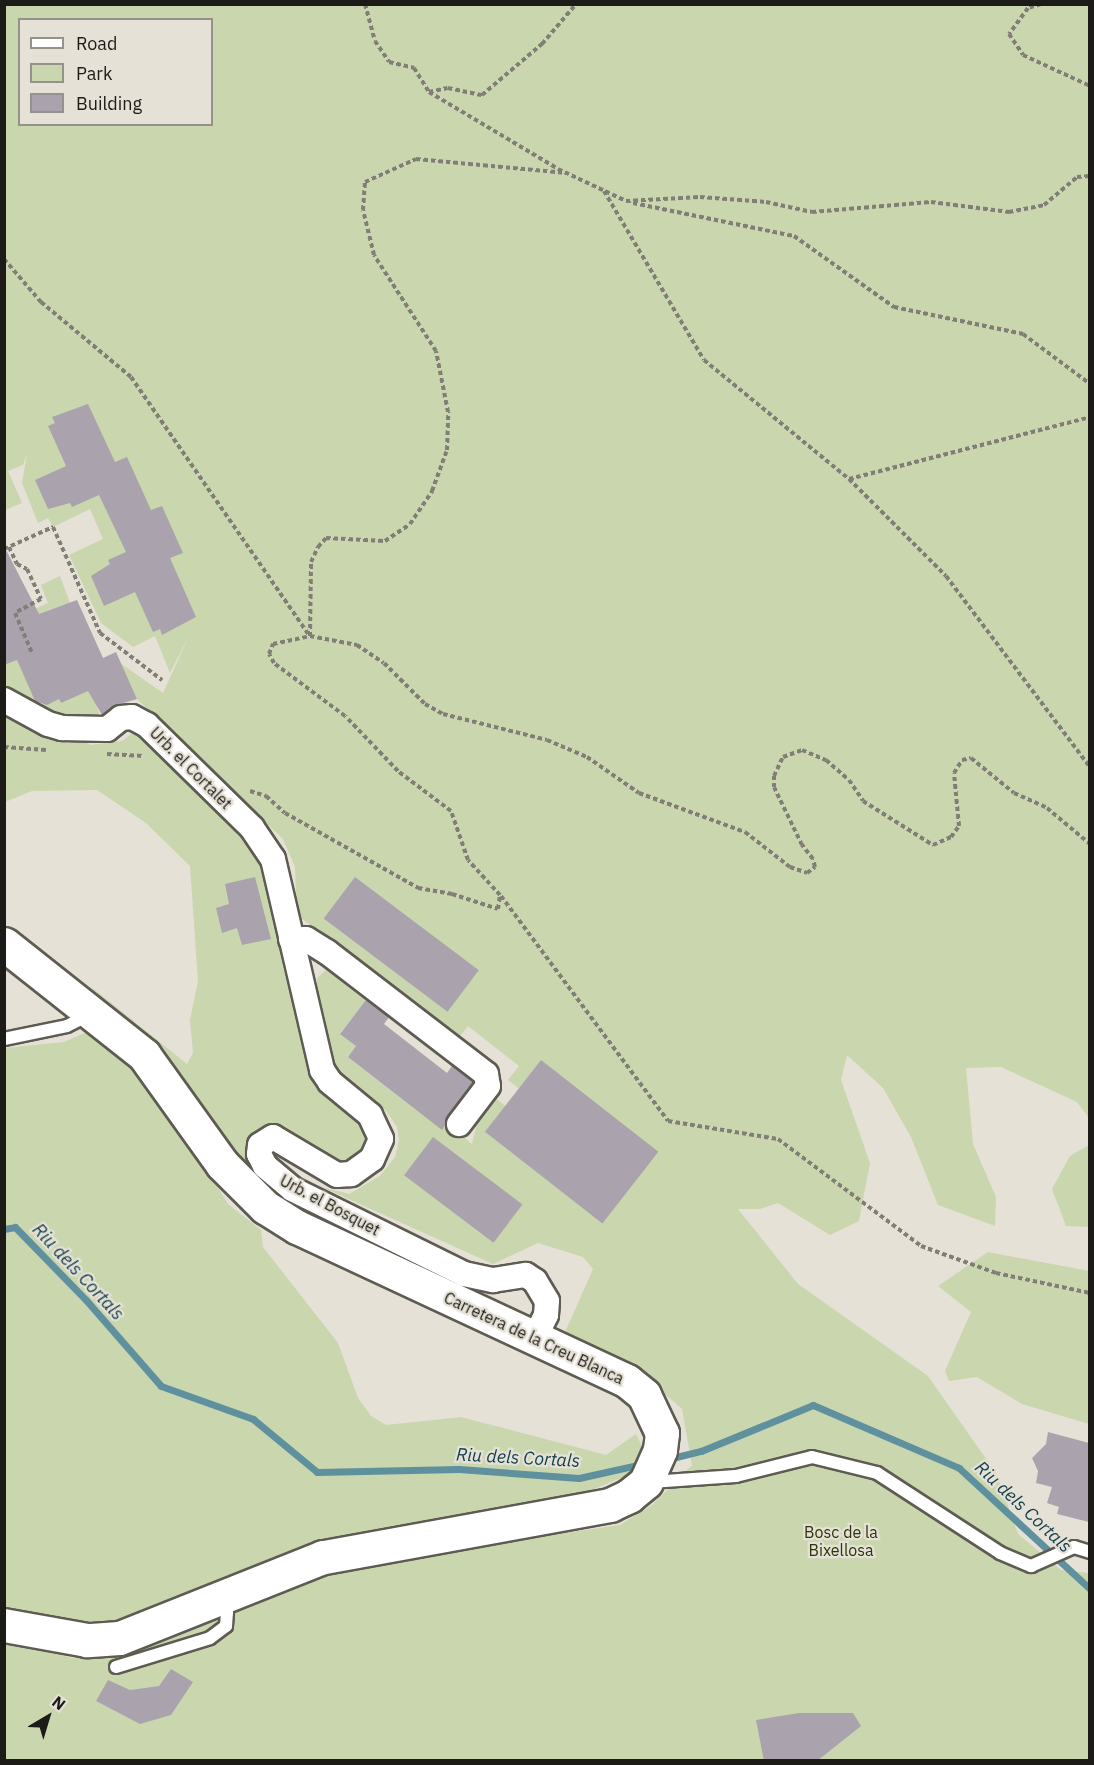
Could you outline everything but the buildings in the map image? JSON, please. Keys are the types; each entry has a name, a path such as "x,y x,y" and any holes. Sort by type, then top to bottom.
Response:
{"main road":[{"name":"Carretera de la Creu Blanca","path":"4,944 144,1055 230,1173 265,1207 297,1227 627,1381 644,1395 662,1433 660,1450 646,1482"},
{"path":"4,1625 105,1640 132,1634 283,1570 355,1549 610,1505 646,1482"}],"street":[{"name":"Urb. el Cortalet","path":"4,700 48,724 62,728 106,729 121,718 132,717 147,724 267,846"},
{"name":"Urb. el Bosquet","path":"267,846 322,1070 330,1082 370,1115 381,1139 372,1159 351,1174 337,1175 273,1137 260,1145 265,1166 292,1189 464,1274 493,1280 526,1275 535,1281 547,1301 546,1315 535,1338"},
{"path":"291,939 306,939 327,951 486,1074 488,1086 459,1124"}],"lane":[{"path":"4,1039 66,1026 93,1013"},
{"path":"646,1482 736,1476 812,1457 877,1473 999,1553 1031,1566 1074,1547 1089,1552"},
{"path":"116,1667 210,1638 226,1626 227,1613 220,1598"}],"path":[{"path":"365,4 375,41 389,62 414,68 429,92 566,173 626,201 794,236 894,307 1023,334 1089,384"},
{"path":"429,92 448,88 482,95 542,44 576,4"},
{"path":"1041,4 1028,8 1009,34 1023,55 1089,86"},
{"path":"310,636 311,562 318,547 326,538 385,541 410,524 432,491 447,450 448,412 436,351 374,255 363,210 365,182 416,159 566,173"},
{"path":"626,201 700,196 766,202 812,212 931,202 1009,212 1044,205 1077,177 1089,176"},
{"path":"604,191 704,360 849,479 946,576 1089,767"},
{"path":"4,259 41,302 131,377 310,636"},
{"path":"849,479 1089,417"},
{"path":"32,653 15,612 40,599 27,569 17,564 7,548 52,527 100,633 162,680"},
{"path":"1089,844 1047,808 1014,793 971,758 962,760 954,773 959,826 951,837 933,845 863,801 849,780 826,760 802,750 783,757 774,776 774,787 802,845 813,859 814,867 807,873 790,867 745,832 639,793 587,758 557,744 443,714 425,704 384,663 357,645 310,636 273,645 269,654 274,663 345,716 398,771 451,811 468,860 500,895 668,1121 778,1139 921,1246 996,1273 1089,1293"},
{"path":"242,789 266,796 285,813 418,888 452,894 498,909 500,895"}],"green space":[{"name":"Bosc de la Bixellosa","path":"5,5 1089,5 1089,1118 1077,1102 1001,1067 966,1068 973,1144 996,1197 995,1226 938,1205 911,1137 883,1088 847,1055 841,1080 870,1163 859,1221 830,1235 778,1203 760,1209 738,1209 798,1284 928,1376 996,1473 1018,1534 1061,1570 1089,1573 1089,1760 5,1760 5,1641 37,1645 71,1658 100,1655 307,1577 405,1556 620,1525 652,1505 692,1465 682,1409 641,1373 563,1337 593,1269 583,1257 538,1243 493,1264 322,1187 349,1194 380,1176 395,1157 399,1140 397,1127 386,1111 335,1072 316,985 318,977 326,970 366,1001 340,1033 356,1046 348,1057 424,1116 446,1122 472,1144 477,1123 495,1098 624,1195 636,1180 508,1080 519,1066 468,1026 459,1037 297,915 295,867 283,839 137,699 120,663 163,693 189,636 170,673 155,636 133,647 101,623 69,555 103,539 90,509 53,527 48,518 38,523 22,483 27,454 23,465 8,471 22,503 5,510"},
{"path":"60,576 70,603 41,613 28,685 38,705 59,699 61,703 90,686 100,716 75,721 27,707 5,692 4,665 16,660 26,613 48,603 41,585"},
{"path":"4,710 91,745 122,741 131,734 141,736 257,855 265,871 283,968 315,1084 328,1100 363,1127 365,1143 358,1156 342,1163 313,1148 258,1134 248,1147 252,1171 244,1174 136,1032 90,986 187,1064 193,1053 190,1020 198,981 190,866 146,823 97,790 32,791 5,802"},
{"path":"94,1029 169,1108 228,1204 261,1230 263,1247 338,1343 358,1398 371,1416 386,1425 461,1417 606,1455 636,1434 642,1446 628,1475 582,1494 147,1613 83,1628 5,1615 5,1048 64,1042"},
{"path":"1089,1145 1089,1227 1066,1226 1052,1189 1070,1156"},
{"path":"988,1252 1089,1271 1089,1424 1022,1404 977,1377 949,1381 945,1371 971,1312 938,1286"}],"waterway":[{"name":"Riu dels Cortals","path":"4,1229 15,1227 86,1300 161,1386 253,1419 317,1472 459,1469 579,1478 642,1464"},
{"name":"Riu dels Cortals","path":"668,1459 701,1451 813,1405 959,1468 1090,1589"}]}
